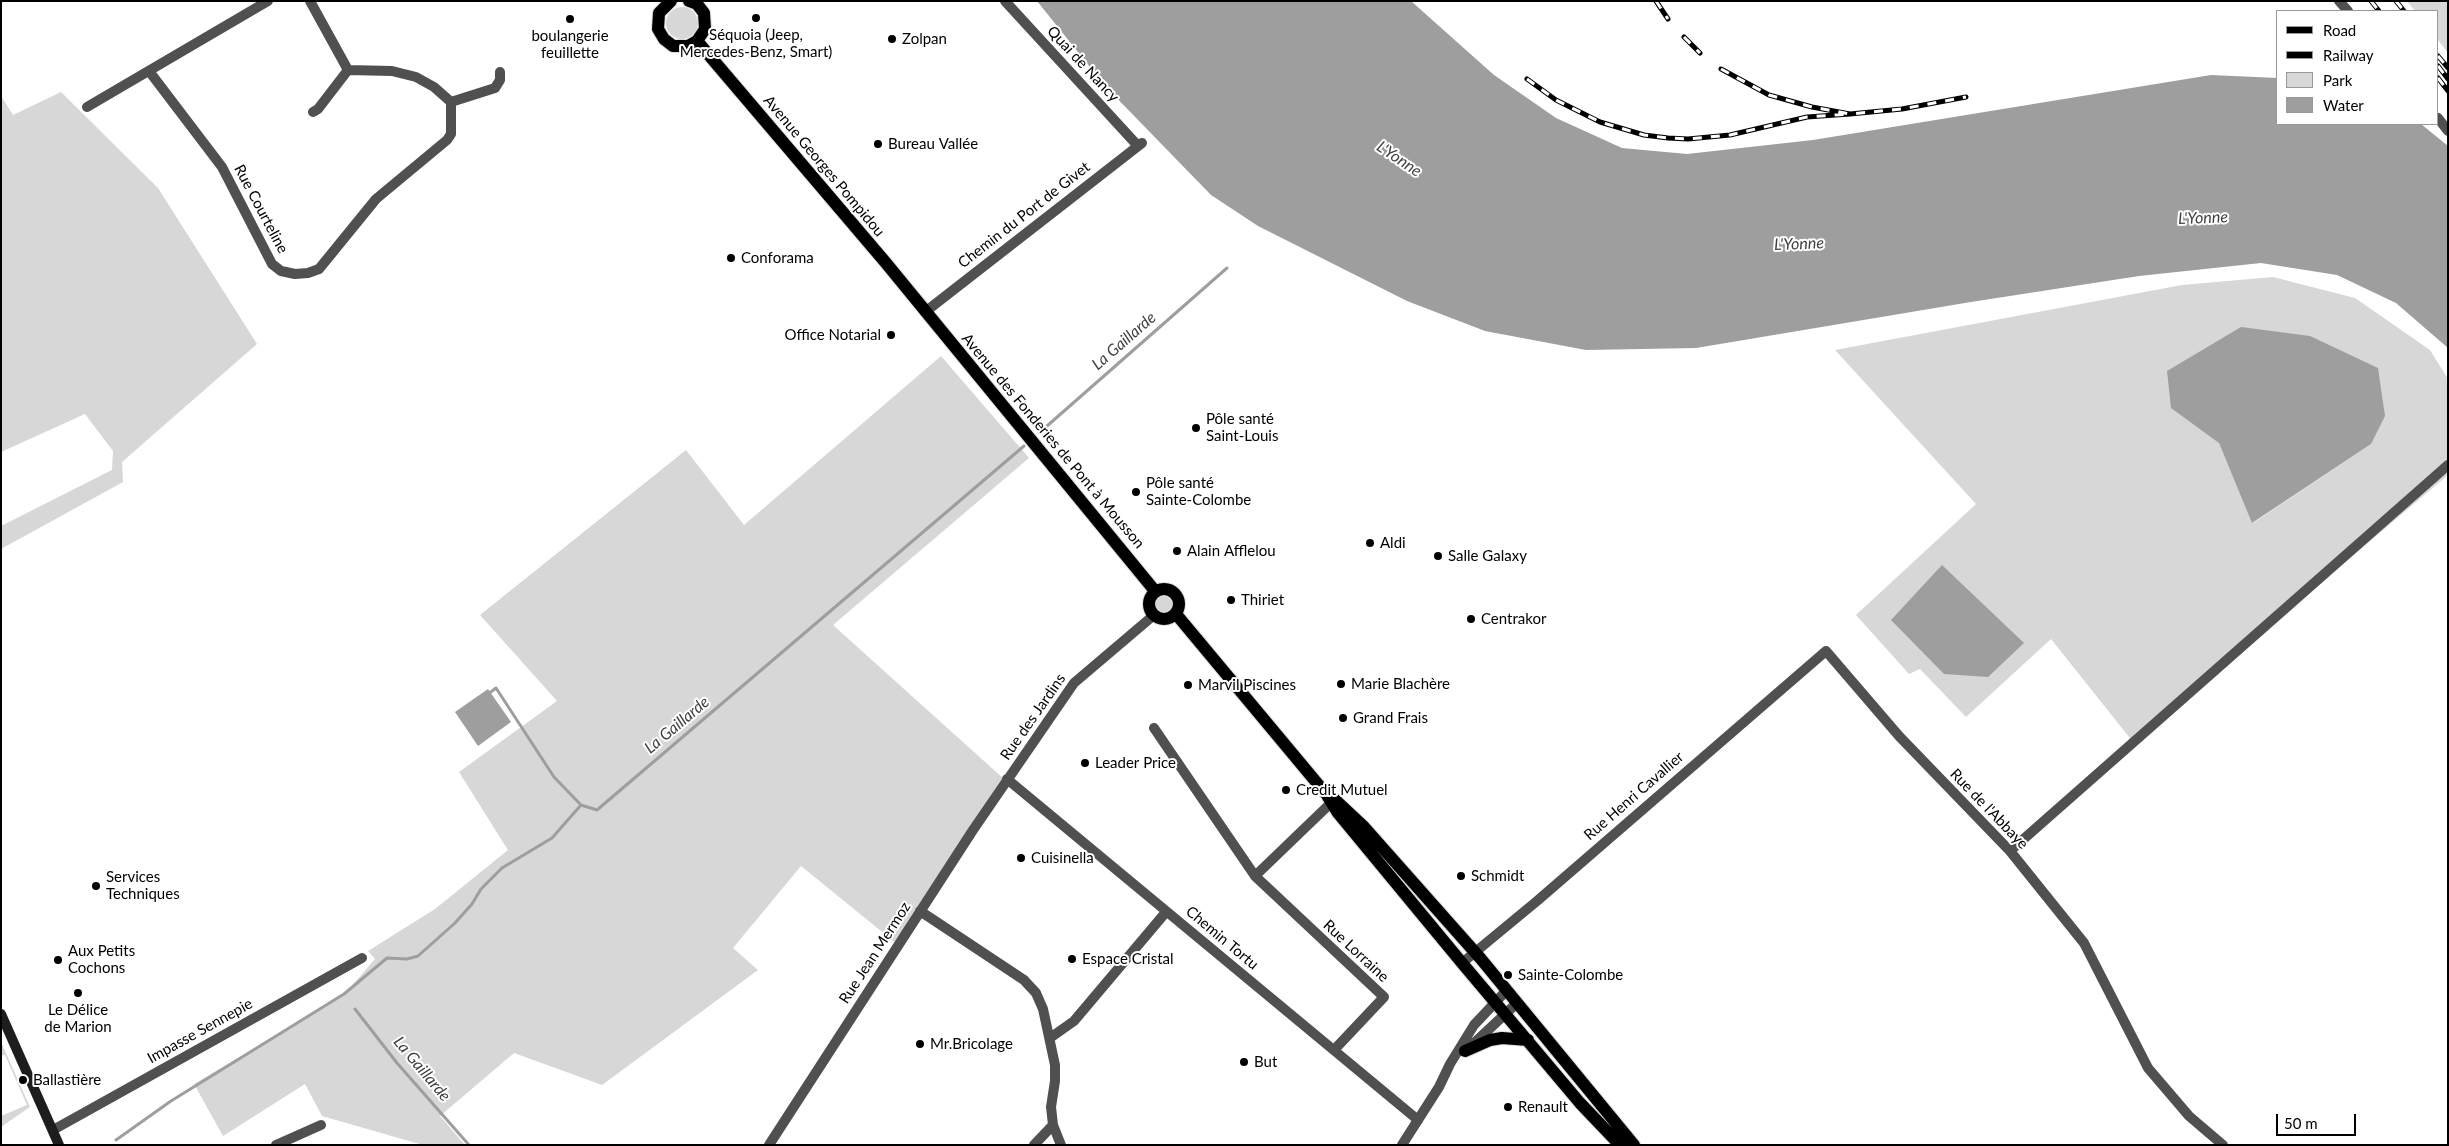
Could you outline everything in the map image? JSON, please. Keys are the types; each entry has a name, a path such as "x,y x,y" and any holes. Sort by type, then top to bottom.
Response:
{"main road":[{"path":"652,1 659,13 658,29 664,39 674,46 688,46 697,41 705,30 706,20 695,2"},
{"path":"659,13 670,1"},
{"name":"Avenue Georges Pompidou","path":"697,41 925,312"},
{"name":"Avenue des Fonderies de Pont à Mousson","path":"925,312 1155,591"},
{"path":"1166,589 1174,592 1180,605 1176,614 1162,619 1154,615 1149,602 1155,591 1166,589"},
{"path":"1176,614 1331,799 1505,1015 1620,1145"},
{"path":"1331,799 1364,827 1475,952 1506,992 1616,1121 1634,1145"},
{"path":"1,1014 59,1145"},
{"path":"1465,1051 1490,1040 1502,1038 1528,1040"}],"street":[{"path":"88,107 268,1"},
{"path":"310,1 348,70"},
{"name":"Quai de Nancy","path":"1005,1 1140,144"},
{"path":"348,70 392,70 416,77 434,87 451,102 495,88 500,80 500,72"},
{"path":"313,112 318,109 348,70"},
{"name":"Rue Courteline","path":"149,71 222,167 272,264 281,271 295,274 314,272 325,265 376,199 442,146 451,134 451,102"},
{"path":"2439,119 2448,131"},
{"name":"Chemin du Port de Givet","path":"925,312 1140,144"},
{"path":"2010,851 2448,465"},
{"name":"Rue des Jardins","path":"1007,779 1080,677 1154,615"},
{"name":"Rue de l'Abbaye","path":"1826,651 1899,736 2010,851 2084,943 2148,1068 2189,1116 2223,1145"},
{"name":"Rue Henri Cavallier","path":"1462,963 1537,901 1826,651"},
{"name":"Rue Lorraine","path":"1154,728 1255,876 1384,997 1334,1050"},
{"name":"Rue Jean Mermoz","path":"769,1145 1007,779"},
{"name":"Chemin Tortu","path":"1007,779 1418,1120"},
{"path":"1255,876 1331,799"},
{"path":"920,911 1031,986 1040,1001 1056,1065 1056,1081 1051,1107 1053,1125 1061,1145"},
{"path":"1050,1038 1074,1020 1166,912"},
{"name":"Impasse Sennepie","path":"52,1130 362,958"},
{"path":"1402,1145 1439,1087 1450,1064 1474,1025 1506,992"},
{"path":"1450,1064 1517,1003"},
{"path":"276,1145 321,1125"},
{"path":"1034,1145 1053,1125"}],"green space":[{"path":"2407,1 2448,1 2448,53 2439,41 2439,10 2414,10"},
{"path":"682,7 688,8 693,12 697,17 697,29 693,34 688,38 682,39 676,38 671,34 667,29 666,23 667,17 671,12 676,8"},
{"path":"61,92 158,188 257,344 122,462 123,482 1,549 1,526 112,470 113,451 85,414 1,452 1,96 13,115"},
{"path":"2273,277 2355,298 2430,350 2448,379 2448,475 2133,742 2051,639 1966,717 1920,669 1909,674 1856,615 1976,504 1835,350 2182,285","holes":["2219,443 2371,444 2253,523"]},
{"path":"941,356 1029,458 833,625 1004,779 897,944 801,866 733,948 758,970 602,1085 514,1053 440,1116 465,1145 423,1145 322,1116 305,1084 223,1136 194,1084 343,996 375,959 368,951 435,909 508,850 459,772 557,701 480,615 686,450 744,525"},
{"path":"1164,594 1171,597 1174,604 1171,611 1164,614 1157,611 1154,604 1157,597"},
{"path":"1,1042 30,1107 1,1127 1,1116 27,1105 5,1055 1,1056"}],"water":[{"name":"L'Yonne","path":"1037,1 1411,1 1494,75 1556,118 1622,148 1687,154 1813,140 2211,75 2276,78 2276,125 2422,125 2448,146 2448,348 2396,303 2337,275 2261,263 2139,276 1696,348 1586,350 1485,331 1407,301 1258,226 1211,195 1106,87"},
{"path":"2241,327 2310,336 2378,368 2385,416 2371,444 2252,523 2219,443 2171,408 2167,371"},
{"path":"1942,565 2024,643 1988,677 1944,674 1891,620"},
{"path":"488,689 511,722 478,746 455,712"}],"waterway":[{"name":"La Gaillarde","path":"1039,433 1227,268"},
{"name":"La Gaillarde","path":"116,1140 171,1101 344,994 387,958 407,959 418,956 455,923 472,904 481,889 502,868 552,838 581,805 597,810 1024,446"},
{"path":"488,694 496,688 554,777 581,805"},
{"name":"La Gaillarde","path":"355,1009 397,1063 469,1145"}],"railway":[{"path":"1656,1 1668,19"},
{"path":"2371,1 2378,10"},
{"path":"2396,1 2403,10"},
{"path":"1684,37 1700,53"},
{"path":"2439,57 2448,68"},
{"path":"2439,67 2448,79"},
{"path":"1721,69 1769,95 1812,107 1850,114 1902,109 1966,97"},
{"path":"1527,79 1556,100 1600,122 1644,135 1668,138 1688,139 1730,135 1807,117 1850,114"},
{"path":"2439,79 2448,91"}],"place":[{"name":"Séquoia (Jeep, Mercedes-Benz, Smart)","path":"756,18"},
{"name":"boulangerie feuillette","path":"570,19"},
{"name":"Zolpan","path":"892,39"},
{"name":"Bureau Vallée","path":"878,144"},
{"name":"Conforama","path":"731,258"},
{"name":"Office Notarial","path":"891,335"},
{"name":"Pôle santé Saint-Louis","path":"1196,428"},
{"name":"Pôle santé Sainte-Colombe","path":"1136,492"},
{"name":"Aldi","path":"1370,543"},
{"name":"Alain Afflelou","path":"1177,551"},
{"name":"Salle Galaxy","path":"1438,556"},
{"name":"Thiriet","path":"1231,600"},
{"name":"Centrakor","path":"1471,619"},
{"name":"Marie Blachère","path":"1341,684"},
{"name":"Marvil Piscines","path":"1188,685"},
{"name":"Grand Frais","path":"1343,718"},
{"name":"Leader Price","path":"1085,763"},
{"name":"Credit Mutuel","path":"1286,790"},
{"name":"Cuisinella","path":"1021,858"},
{"name":"Schmidt","path":"1461,876"},
{"name":"Services Techniques","path":"96,886"},
{"name":"Espace Cristal","path":"1072,959"},
{"name":"Aux Petits Cochons","path":"58,960"},
{"name":"Sainte-Colombe","path":"1508,975"},
{"name":"Le Délice de Marion","path":"78,993"},
{"name":"Mr.Bricolage","path":"920,1044"},
{"name":"But","path":"1244,1062"},
{"name":"Ballastière","path":"23,1080"},
{"name":"Renault","path":"1508,1107"}]}
